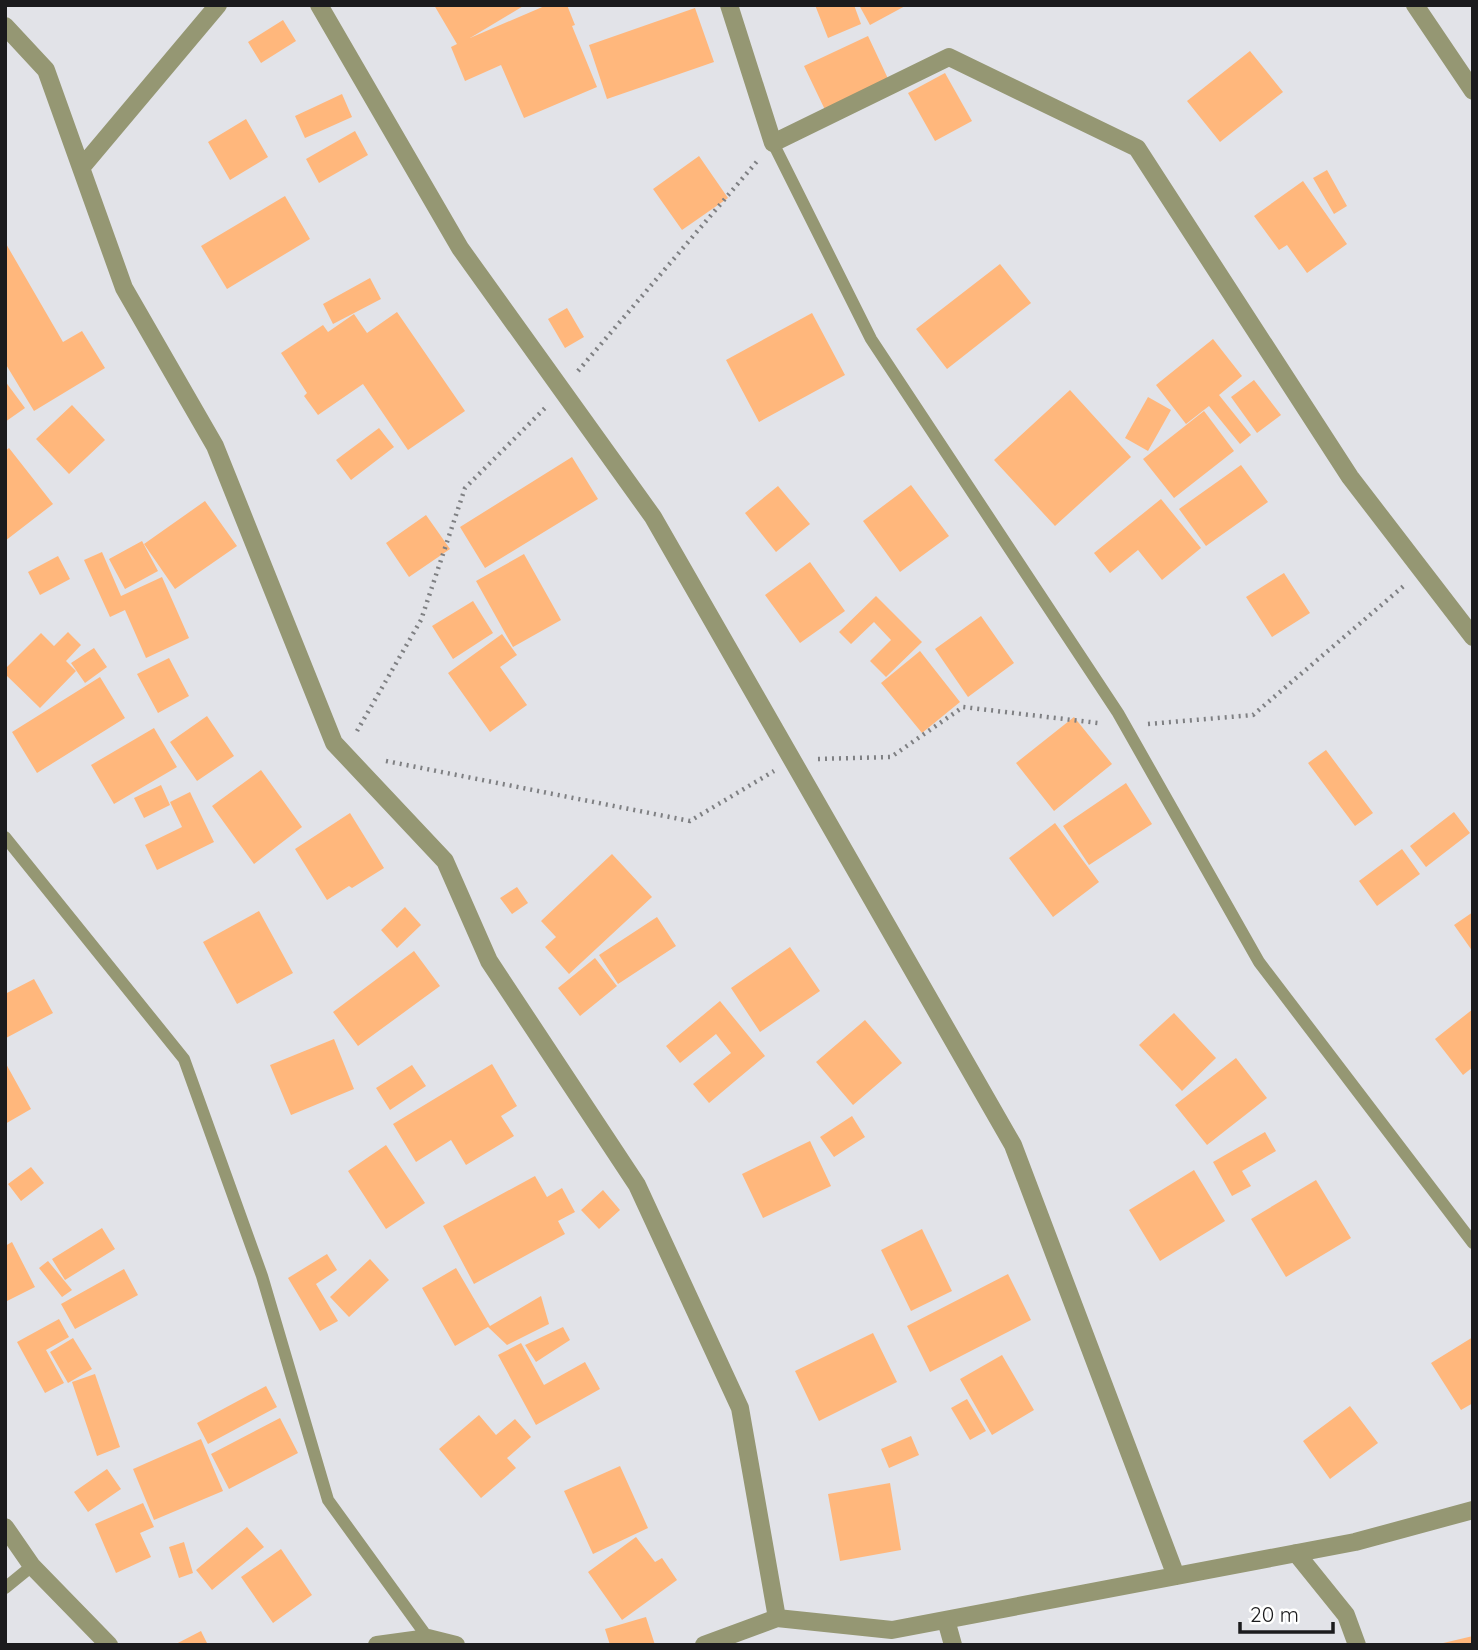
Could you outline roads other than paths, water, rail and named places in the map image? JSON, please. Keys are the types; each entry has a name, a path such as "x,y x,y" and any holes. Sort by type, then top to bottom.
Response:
{"street":[{"path":"81,168 218,5"},
{"path":"318,5 460,248 653,517 1013,1145 1177,1576"},
{"path":"729,5 773,142 950,57 1137,148 1350,477 1473,637"},
{"path":"1415,5 1473,91"},
{"path":"5,26 46,70 124,288 215,446 334,743 445,861 489,961 637,1185 740,1408 777,1618"},
{"path":"704,1645 777,1618 892,1630 1355,1542 1473,1510"},
{"path":"5,1527 33,1566 109,1645"},
{"path":"1296,1553 1346,1615 1357,1645"},
{"path":"946,1620 953,1645"},
{"path":"377,1645 428,1638 456,1645"}],"lane":[{"path":"773,142 871,339 1125,726 1259,962 1473,1243"},
{"path":"5,836 184,1059 262,1276 328,1500 428,1638"},
{"path":"5,1588 33,1566"}]}
